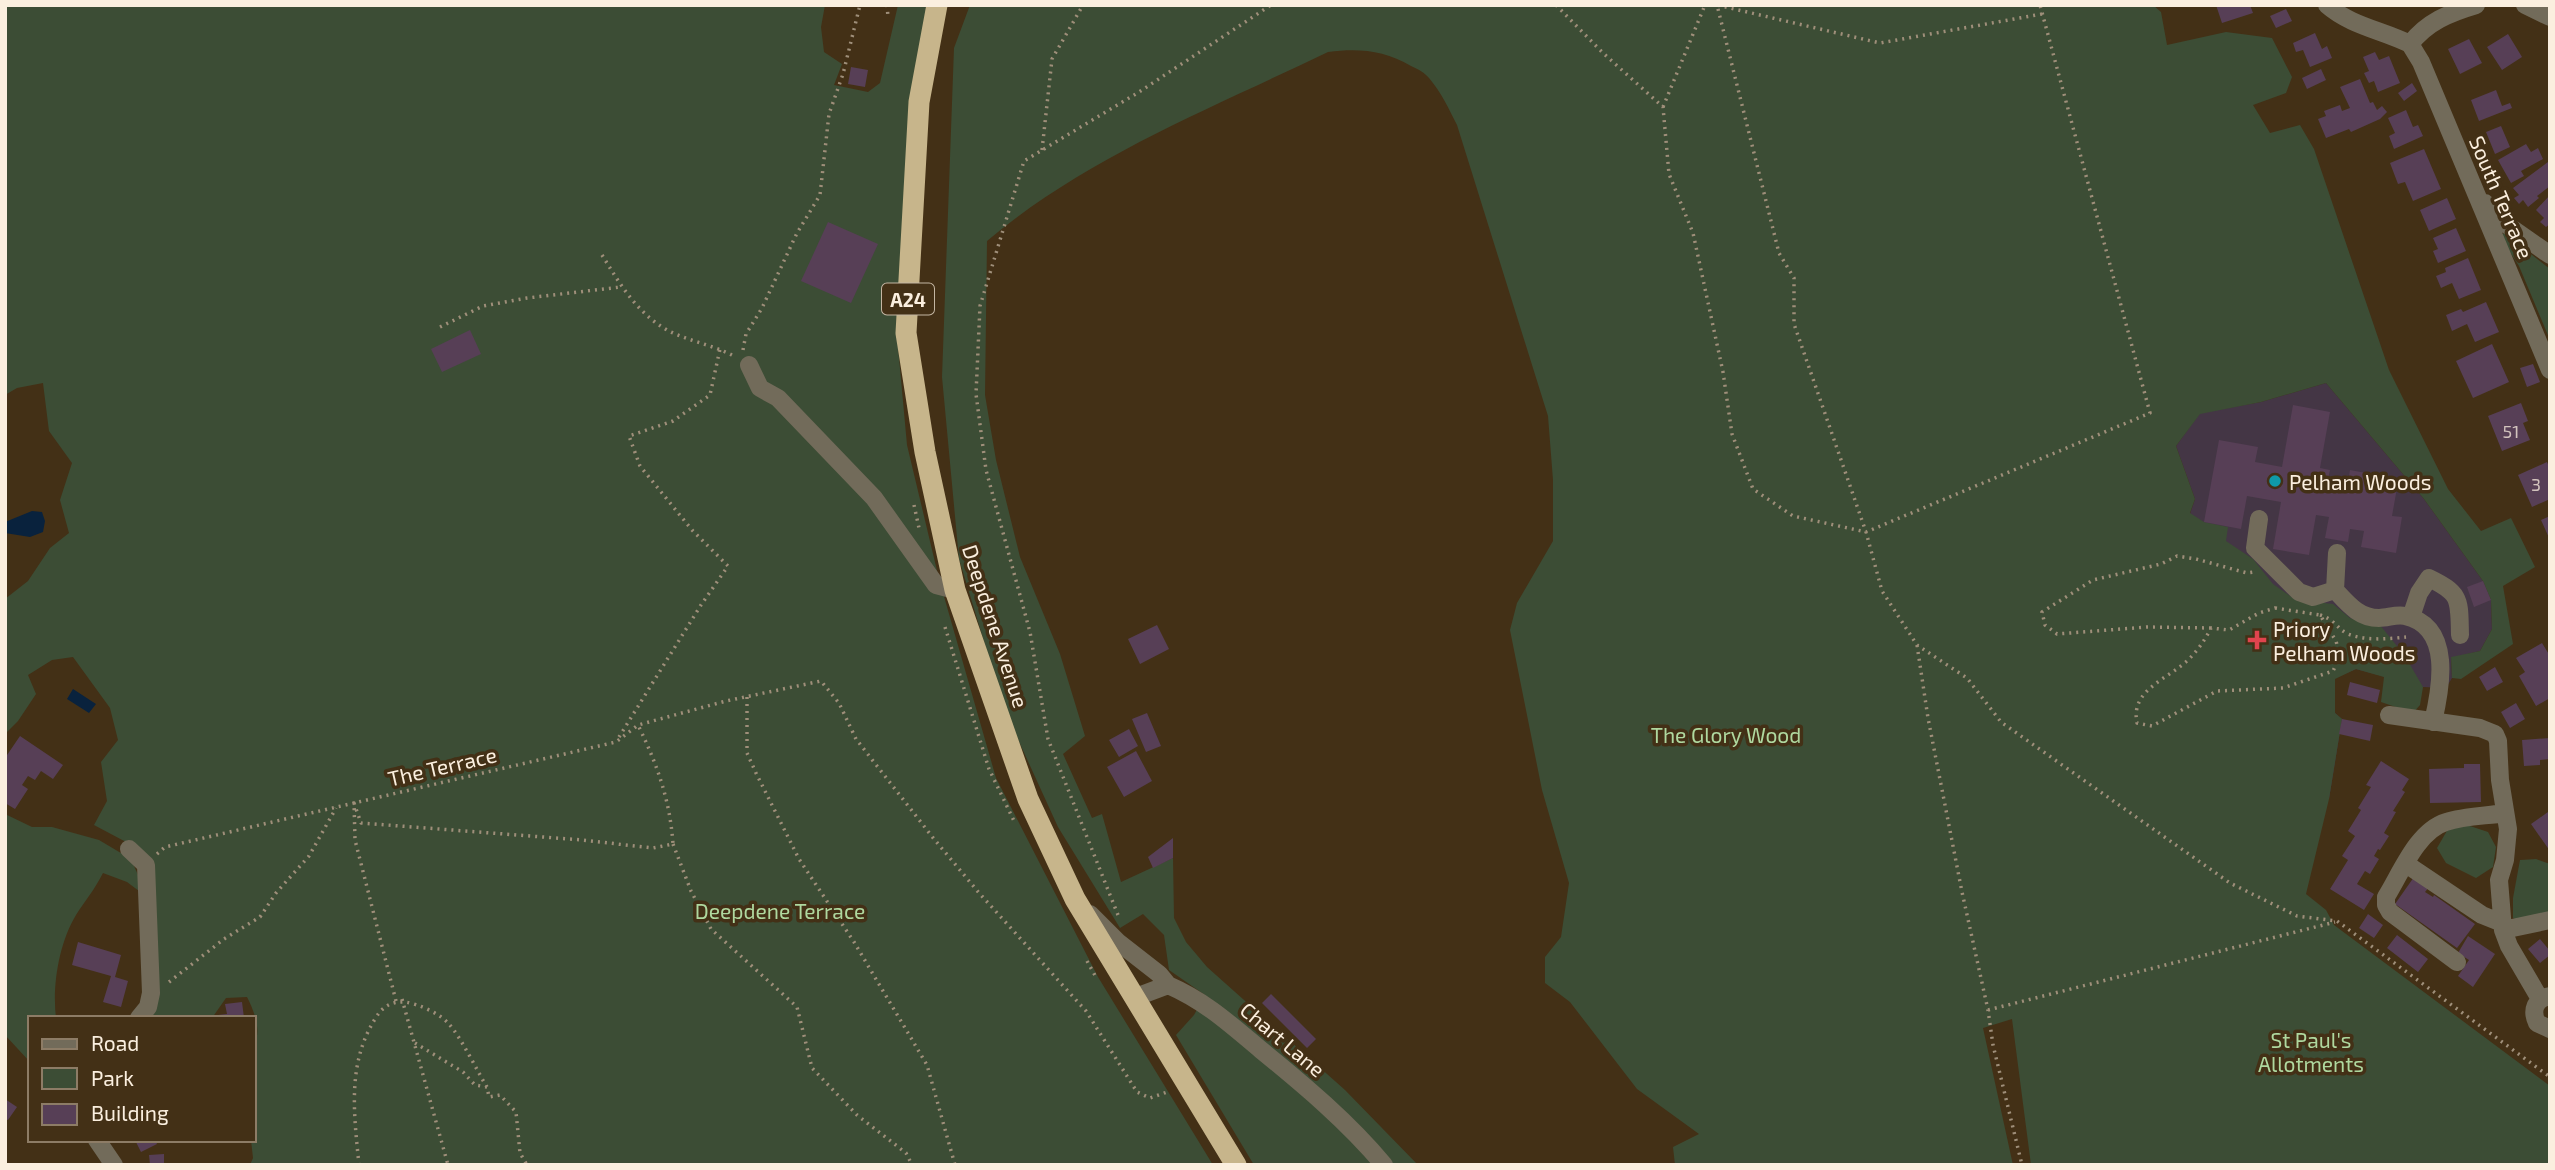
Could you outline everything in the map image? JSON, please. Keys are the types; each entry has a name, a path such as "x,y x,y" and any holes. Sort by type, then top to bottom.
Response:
{"highway":[{"name":"Deepdene Avenue","path":"937,5 919,102 906,333 925,452 955,590 1028,799 1075,899 1236,1165"}],"street":[{"path":"2327,5 2346,20 2410,44 2431,22 2476,5"},
{"path":"2525,5 2550,17"},
{"name":"South Terrace","path":"2410,44 2550,370"},
{"path":"2476,193 2500,220 2550,255"},
{"path":"749,365 760,388 778,398 874,498 936,585 955,590"},
{"path":"2259,519 2255,548 2299,592 2313,597 2335,590"},
{"path":"2337,553 2335,590 2355,612 2377,618 2401,615 2415,618 2432,633 2442,661 2440,692 2433,722"},
{"path":"2410,617 2419,593 2429,579 2450,588 2459,605 2460,635"},
{"path":"2389,715 2480,728 2495,734 2508,829 2499,880 2503,927 2509,946 2545,998 2536,1004 2533,1015 2537,1023 2550,1029"},
{"path":"2457,962 2390,912 2386,897 2416,847 2429,832 2445,822 2505,813"},
{"path":"129,849 146,865 151,993 148,1007 141,1016"},
{"path":"2406,864 2503,927 2550,920"},
{"name":"Chart Lane","path":"1075,899 1168,985 1195,997 1226,1020 1343,1122 1384,1165"},
{"path":"1136,997 1168,985"},
{"path":"98,1142 114,1165"}],"path":[{"path":"749,365 742,348 746,334 762,309 797,233 820,195 829,114 843,74 860,5"},
{"path":"887,5 888,17"},
{"path":"1042,150 1052,59 1083,5"},
{"path":"1129,951 1121,922 1048,739 1030,632 986,471 976,394 980,306 1024,161 1139,92 1271,5"},
{"path":"1556,5 1603,53 1663,107"},
{"path":"1705,5 1663,107 1670,174 1693,233 1723,372 1732,434 1753,489 1793,516 1866,532 2150,413 2039,5"},
{"path":"2042,14 1880,43 1717,5 1779,253 1794,278 1794,324 1866,532 1882,591 1917,645 1967,678 2001,722 2230,883 2297,916 2337,921 2550,1077"},
{"path":"602,255 639,310 668,330 720,349 749,365"},
{"path":"440,327 482,306 622,287"},
{"path":"616,742 728,566 692,530 640,466 629,436 673,421 710,394 720,349"},
{"path":"2211,628 2198,650 2186,662 2139,699 2135,713 2137,723 2152,726 2217,691 2283,688 2333,671 2340,656 2336,641 2320,615 2275,608 2259,612 2229,630 2211,628 2147,627 2057,634 2045,625 2042,612 2093,580 2161,564 2177,556 2247,573 2264,571 2272,566"},
{"path":"1917,645 1928,718 1989,1010 1993,1045 2022,1165"},
{"name":"The Terrace","path":"146,865 165,846 616,742 638,725 821,681 839,703 856,739 934,839 1086,1011 1137,1092 1150,1098 1168,1092"},
{"path":"747,697 747,753 799,859 854,942 927,1065 955,1165"},
{"path":"638,725 657,764 671,813 673,844 691,891 712,929 797,1007 813,1068 857,1115 906,1153 912,1165"},
{"path":"354,803 361,823 653,848 673,844"},
{"path":"354,803 355,840 396,1001"},
{"path":"151,993 182,974 224,939 260,917 276,893 309,856 336,807"},
{"path":"1989,1010 2337,921"},
{"path":"402,999 447,1165"},
{"path":"359,1165 354,1115 355,1074 363,1037 381,1009 396,1001 416,1004 448,1022 487,1087 489,1097 500,1095 516,1112 520,1153 527,1165"},
{"path":"414,1042 463,1072 475,1085 487,1087"}],"shaded area":[{"path":"2326,383 2424,499 2483,581 2491,600 2492,629 2480,651 2451,658 2452,678 2446,688 2423,687 2356,669 2335,678 2335,713 2342,719 2329,799 2180,543 2195,499 2176,446 2200,413 2261,402"}],"green space":[{"name":"Deepdene Terrace","path":"5,5 825,5 821,27 824,52 842,64 834,85 868,92 880,83 898,5 932,5 896,325 907,445 939,579 996,778 1098,977 1213,1165 250,1165 253,1158 251,1142 256,1142 257,1027 256,1016 247,997 226,998 213,1016 148,1016 152,868 126,842 94,825 107,801 101,762 118,740 110,708 73,657 52,660 28,675 36,694 18,721 5,734 5,599 28,581 50,548 69,533 60,500 72,463 49,431 43,383 17,388 5,395"},
{"path":"970,5 2153,5 2161,12 2167,45 2226,32 2272,38 2292,77 2286,93 2253,105 2270,133 2300,125 2314,149 2389,370 2448,489 2481,531 2511,518 2535,567 2503,586 2513,644 2461,679 2452,678 2451,657 2480,651 2492,629 2491,600 2483,581 2424,499 2326,383 2261,402 2200,414 2176,446 2195,499 2190,513 2204,522 2228,527 2226,541 2253,559 2273,584 2296,600 2333,604 2350,618 2380,625 2405,656 2423,687 2420,705 2413,713 2381,702 2384,677 2356,669 2335,679 2335,713 2342,719 2329,799 2306,894 2326,910 2334,925 2550,1086 2550,1165 2031,1165 2012,1019 1983,1028 2013,1165 1675,1165 1673,1147 1699,1134 1637,1089 1570,1002 1545,983 1545,957 1561,937 1569,883 1542,790 1510,630 1517,603 1553,541 1553,480 1548,416 1457,125 1448,107 1433,83 1419,70 1381,53 1350,50 1328,52 1151,136 1066,184 987,241 985,395 996,460 1020,557 1060,654 1085,736 1063,754 1092,818 1102,814 1121,882 1173,858 1174,918 1186,942 1207,967 1345,1090 1418,1165 1254,1165 1176,1035 1194,1015 1205,995 1169,970 1164,935 1143,914 1120,928 1058,827 1005,711 959,559 942,377 954,48"},
{"path":"2504,233 2550,269 2550,340 2519,266 2500,237"},
{"path":"5,814 32,827 52,827 99,840 131,859 138,875 139,891 127,882 103,873 76,915 65,938 58,965 56,1016 28,1016 28,1060 5,1035"},
{"path":"2467,825 2488,832 2496,847 2493,867 2476,878 2446,863 2437,848 2448,829"},
{"path":"2536,859 2550,864 2550,913 2521,922 2513,918 2513,898 2520,860"}],"water":[{"path":"32,511 42,512 45,521 43,532 30,537 5,533 5,522"},
{"path":"73,689 96,704 89,713 67,699"}],"building":[{"path":"2216,5 2250,5 2253,13 2222,23"},
{"path":"2286,9 2292,21 2276,28 2270,16"},
{"path":"2315,33 2322,49 2327,46 2332,58 2310,67 2303,50 2296,52 2293,43"},
{"path":"2508,34 2522,57 2502,70 2487,47"},
{"path":"2469,39 2482,63 2460,74 2448,49"},
{"path":"2375,52 2379,60 2389,56 2400,83 2378,92 2374,81 2369,83 2364,73 2369,71 2363,57"},
{"path":"851,67 868,70 865,87 848,84"},
{"path":"2321,69 2326,80 2307,89 2302,78"},
{"path":"2360,79 2370,103 2373,102 2377,110 2382,106 2387,112 2380,119 2351,132 2349,129 2326,138 2318,119 2326,116 2324,111 2340,105 2342,111 2350,108 2340,87"},
{"path":"2412,83 2417,91 2404,101 2398,93"},
{"path":"2496,90 2502,106 2510,103 2512,108 2479,121 2471,100"},
{"path":"2406,110 2413,127 2418,125 2423,136 2394,149 2389,136 2395,133 2388,118"},
{"path":"2501,126 2510,147 2495,154 2486,132"},
{"path":"2526,144 2531,152 2538,148 2543,159 2521,171 2524,176 2511,183 2498,160"},
{"path":"2424,149 2441,189 2413,201 2405,182 2398,184 2390,163"},
{"path":"2548,162 2550,186 2528,207 2523,200 2519,204 2514,198 2519,195 2513,188"},
{"path":"2550,195 2550,224 2546,227 2540,222 2544,218 2536,210"},
{"path":"2447,198 2456,219 2429,231 2420,210"},
{"path":"828,222 878,244 851,303 801,281"},
{"path":"2456,228 2466,251 2438,263 2433,251 2438,249 2433,238"},
{"path":"2468,258 2481,290 2459,299 2452,283 2441,288 2436,276 2446,272 2445,268"},
{"path":"2486,302 2499,332 2475,342 2467,324 2452,331 2446,315 2461,309 2463,312"},
{"path":"470,330 481,354 442,372 431,349"},
{"path":"2492,344 2509,382 2473,398 2456,361"},
{"path":"2533,364 2540,382 2527,387 2520,368"},
{"path":"2521,403 2528,421 2523,423 2530,440 2502,451 2488,416"},
{"name":"Pelham Woods","path":"2293,405 2330,412 2320,468 2330,470 2328,479 2348,483 2350,470 2387,477 2386,486 2397,488 2392,516 2402,517 2396,553 2361,547 2364,531 2350,529 2348,542 2325,538 2329,517 2316,515 2309,555 2273,549 2281,502 2247,496 2241,529 2204,522 2219,440 2258,447 2255,462 2282,467"},
{"path":"2547,462 2550,469 2550,499 2532,507 2518,475"},
{"path":"2550,516 2550,540 2541,520"},
{"path":"2483,581 2491,600 2474,607 2467,587"},
{"path":"1157,625 1169,649 1140,664 1128,639"},
{"path":"2542,643 2550,656 2550,698 2536,706 2519,676 2525,672 2516,658"},
{"path":"2495,667 2503,682 2487,691 2479,677"},
{"path":"2350,682 2380,690 2377,703 2347,695"},
{"path":"2516,703 2525,719 2510,728 2501,712"},
{"path":"1147,713 1161,746 1146,752 1132,719"},
{"path":"2342,719 2373,725 2370,741 2339,734"},
{"path":"1129,729 1138,746 1119,757 1109,740"},
{"path":"20,736 63,765 53,779 41,771 35,780 28,776 22,785 28,789 15,809 5,803 5,758"},
{"path":"2550,738 2550,759 2540,760 2540,765 2524,766 2522,740"},
{"path":"1136,751 1152,781 1124,797 1107,767"},
{"path":"2381,761 2409,779 2384,833 2389,836 2374,856 2379,859 2370,874 2365,871 2357,884 2374,894 2364,910 2330,889 2348,860 2342,856 2355,836 2348,831 2371,787 2366,785"},
{"path":"2464,764 2480,764 2481,802 2430,803 2429,769 2464,768"},
{"path":"2548,812 2550,815 2550,851 2531,824"},
{"path":"1173,838 1173,858 1153,868 1148,857"},
{"path":"2414,877 2429,887 2425,892 2433,897 2434,895 2475,924 2457,948 2395,904"},
{"path":"2368,914 2383,925 2374,938 2359,928"},
{"path":"2397,935 2428,959 2418,972 2387,948"},
{"path":"2468,936 2495,954 2473,987 2458,976 2469,960 2458,953"},
{"path":"2540,939 2550,951 2550,955 2540,963 2528,949"},
{"path":"78,942 121,955 115,977 128,981 121,1007 103,1002 111,976 72,965"},
{"path":"1271,994 1316,1039 1307,1048 1262,1003"},
{"path":"242,1002 244,1016 218,1016 227,1014 225,1004"},
{"path":"5,1099 17,1107 8,1120 5,1119"},
{"path":"136,1142 156,1142 157,1144 141,1152"},
{"path":"164,1154 164,1165 150,1165 149,1155"}],"place":[{"name":"Pelham Woods","path":"2275,481"},
{"name":"Priory Pelham Woods","path":"2257,640"}],"park label":[{"name":"The Glory Wood","path":"1726,734"},
{"name":"St Paul's Allotments","path":"2311,1051"}]}
